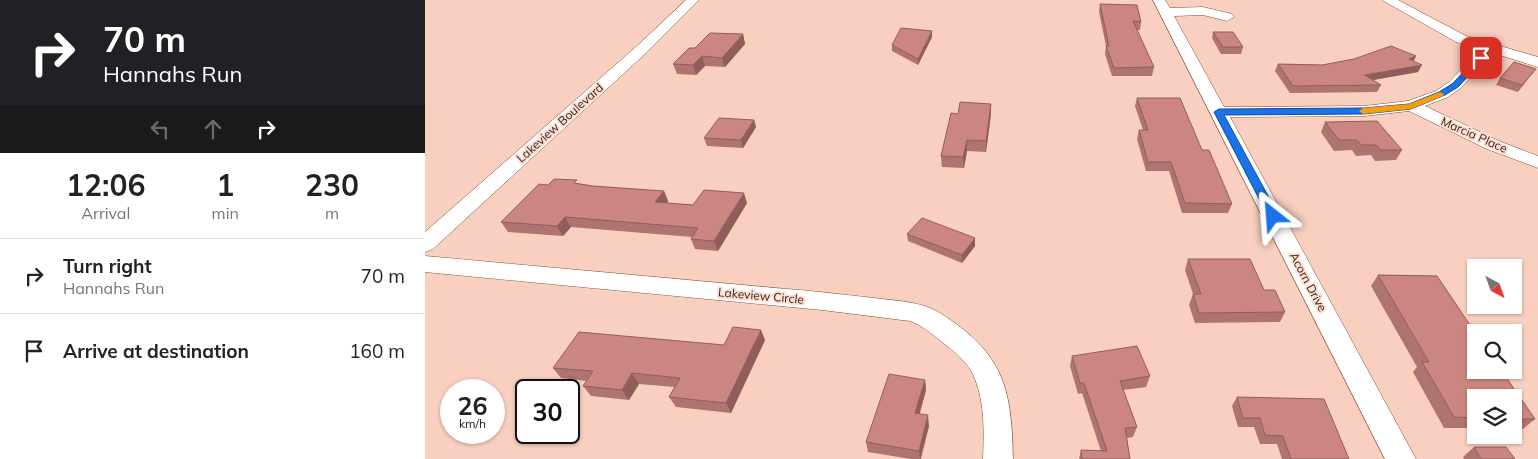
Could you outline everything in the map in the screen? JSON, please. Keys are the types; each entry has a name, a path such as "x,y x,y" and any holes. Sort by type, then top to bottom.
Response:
{"street":[{"name":"Lakeview Boulevard","path":"425,244 642,49 693,0"},
{"path":"1388,0 1461,38 1538,62"},
{"path":"1162,6 1203,11 1227,17"},
{"name":"Acorn Drive","path":"1162,6 1401,459"},
{"path":"1219,112 1364,111 1411,106 1442,94 1455,86 1490,48"},
{"name":"Marcia Place","path":"1411,106 1493,145 1538,162"},
{"name":"Lakeview Circle","path":"425,264 822,301 909,312 929,318 960,340 975,356 988,375 997,422 998,459"}],"building":[{"path":"1100,4 1137,5 1141,22 1133,21 1154,67 1114,68 1106,46 1109,46"},
{"path":"901,28 932,31 918,59 892,45"},
{"path":"1213,32 1233,32 1243,47 1223,47"},
{"path":"710,33 743,34 722,58 702,56 693,65 673,64 689,48 695,48"},
{"path":"1391,46 1416,56 1409,59 1422,65 1365,75 1381,85 1293,86 1278,64 1322,65 1354,59"},
{"path":"1514,62 1536,69 1522,85 1500,78"},
{"path":"1137,98 1180,98 1202,150 1209,150 1232,204 1185,203 1171,162 1148,162 1139,130 1148,130"},
{"path":"960,102 991,104 986,141 967,140 963,157 941,156 951,113 958,114"},
{"path":"719,118 754,120 741,140 704,138"},
{"path":"1377,121 1402,150 1381,150 1376,145 1361,145 1357,140 1339,140 1325,122"},
{"path":"554,179 577,180 574,183 593,186 664,191 655,202 693,205 704,190 744,193 714,241 691,239 698,228 565,217 557,226 501,222 539,184 548,185"},
{"path":"922,218 975,238 962,255 907,234"},
{"path":"1188,259 1250,259 1264,290 1275,290 1285,312 1199,313 1193,294 1201,294"},
{"path":"1378,275 1437,276 1469,324 1467,324 1467,379 1507,379 1514,389 1467,389 1467,418 1454,417 1422,362 1429,362"},
{"path":"733,327 761,330 726,403 669,397 680,378 632,373 622,390 583,386 593,371 553,368 579,332 724,345"},
{"path":"1137,346 1150,376 1120,381 1137,427 1125,428 1130,459 1082,459 1081,450 1107,451 1084,383 1080,383 1072,356"},
{"path":"889,374 925,380 915,413 928,415 919,451 866,442"},
{"path":"1237,397 1324,399 1349,459 1291,459 1283,436 1265,435 1260,418 1243,418"},
{"path":"1522,400 1535,419 1522,419"},
{"path":"1474,447 1506,447 1515,459 1481,459"}],"slow traffic":[{"path":"1363,111 1411,106 1440,94"}],"route":[{"path":"1273,216 1219,112 1364,111 1411,106 1442,94 1455,86 1481,58"}]}
